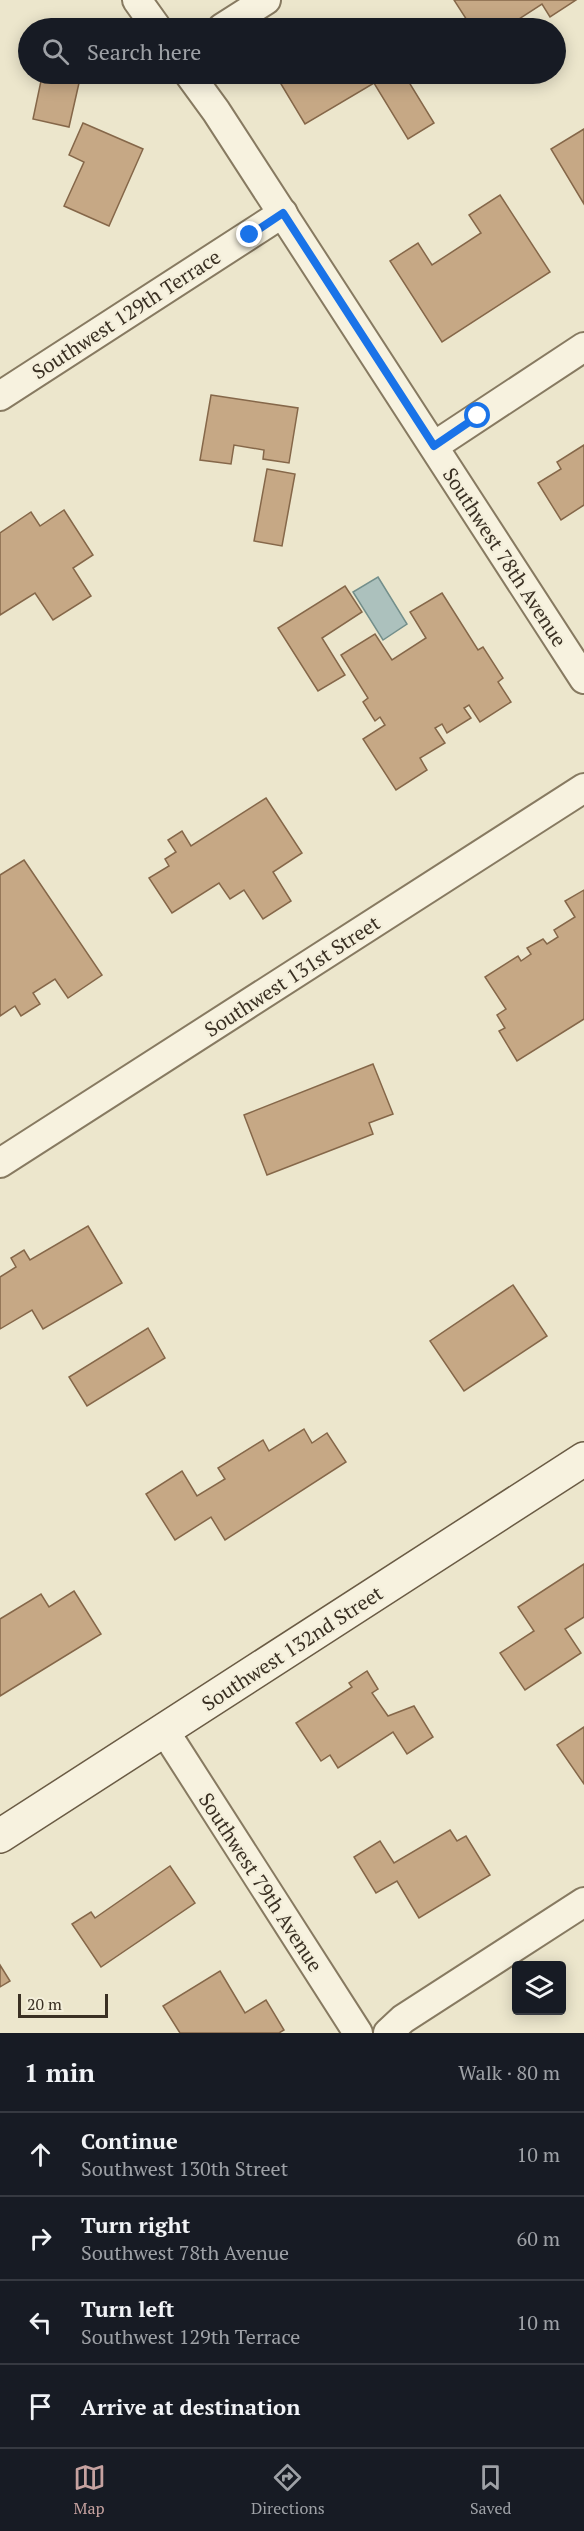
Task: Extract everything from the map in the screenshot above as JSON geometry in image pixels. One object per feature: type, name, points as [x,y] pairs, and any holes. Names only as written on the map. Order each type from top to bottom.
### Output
[{"type":"street","points":[[137,0],[150,18]]},
{"type":"street","points":[[238,18],[266,0]]},
{"type":"street","name":"Southwest 78th Avenue","points":[[196,84],[283,213],[584,679]]},
{"type":"street","name":"Southwest 129th Terrace","points":[[0,396],[283,213]]},
{"type":"street","points":[[434,446],[584,347]]},
{"type":"street","name":"Southwest 131st Street","points":[[0,1163],[584,788]]},
{"type":"street","name":"Southwest 132nd Street","points":[[0,1836],[584,1459]]},
{"type":"street","name":"Southwest 79th Avenue","points":[[165,1730],[358,2033]]},
{"type":"street","points":[[388,2033],[403,2019],[584,1902]]},
{"type":"shaded area","points":[[378,577],[407,624],[383,640],[353,592]]},
{"type":"building","points":[[454,0],[576,0],[550,17],[542,4],[520,18],[466,18]]},
{"type":"building","points":[[40,84],[79,84],[69,127],[33,119]]},
{"type":"building","points":[[281,84],[372,84],[305,124]]},
{"type":"building","points":[[375,84],[410,84],[434,123],[408,139]]},
{"type":"building","points":[[83,123],[143,149],[109,226],[64,206],[84,162],[69,155]]},
{"type":"building","points":[[584,129],[584,204],[551,149]]},
{"type":"building","points":[[500,195],[550,272],[442,342],[390,261],[418,243],[432,265],[481,233],[469,215]]},
{"type":"building","points":[[211,395],[298,408],[289,463],[263,459],[264,450],[234,445],[231,464],[200,460]]},
{"type":"building","points":[[584,445],[584,505],[561,520],[538,483],[561,469],[557,462]]},
{"type":"building","points":[[267,469],[295,474],[282,546],[254,541]]},
{"type":"building","points":[[64,510],[93,555],[73,568],[91,596],[53,620],[35,593],[0,615],[0,533],[31,512],[40,526]]},
{"type":"building","points":[[345,586],[362,612],[322,638],[345,675],[318,691],[278,628]]},
{"type":"building","points":[[442,593],[478,650],[483,647],[503,678],[498,682],[511,702],[480,722],[469,705],[464,708],[471,718],[447,733],[442,724],[435,728],[445,743],[420,758],[427,770],[396,790],[363,739],[385,725],[380,717],[375,721],[363,702],[368,698],[341,655],[375,634],[392,660],[426,638],[410,612]]},
{"type":"building","points":[[266,798],[302,853],[273,872],[291,901],[263,919],[244,890],[230,899],[219,883],[172,913],[149,878],[169,866],[165,859],[176,852],[168,840],[182,831],[191,846]]},
{"type":"building","points":[[24,860],[102,975],[68,998],[55,979],[33,993],[40,1004],[21,1016],[15,1006],[0,1016],[0,875]]},
{"type":"building","points":[[584,890],[584,1019],[517,1061],[499,1031],[505,1028],[497,1015],[506,1009],[485,977],[518,956],[521,961],[531,954],[527,948],[543,939],[547,944],[558,937],[554,930],[575,917],[565,901]]},
{"type":"building","points":[[373,1064],[393,1114],[369,1123],[373,1134],[267,1175],[244,1115]]},
{"type":"building","points":[[88,1226],[122,1283],[43,1329],[32,1310],[0,1329],[0,1277],[16,1267],[11,1258],[24,1250],[30,1260]]},
{"type":"building","points":[[513,1285],[547,1336],[464,1391],[430,1341]]},
{"type":"building","points":[[148,1328],[165,1358],[87,1406],[69,1377]]},
{"type":"building","points":[[304,1429],[312,1443],[327,1433],[346,1462],[225,1540],[211,1517],[175,1540],[146,1494],[182,1471],[197,1496],[225,1479],[218,1468],[263,1440],[269,1451]]},
{"type":"building","points":[[584,1564],[584,1617],[565,1629],[581,1653],[525,1690],[500,1653],[534,1631],[518,1607]]},
{"type":"building","points":[[74,1591],[101,1634],[0,1696],[0,1619],[41,1594],[49,1607]]},
{"type":"building","points":[[367,1671],[378,1689],[372,1693],[388,1716],[414,1706],[433,1737],[407,1754],[393,1732],[338,1768],[330,1755],[321,1761],[296,1723],[352,1687],[349,1683]]},
{"type":"building","points":[[584,1727],[584,1784],[557,1745]]},
{"type":"building","points":[[450,1830],[457,1841],[466,1836],[490,1875],[419,1918],[397,1881],[376,1893],[354,1857],[380,1841],[394,1863]]},
{"type":"building","points":[[170,1866],[195,1903],[101,1967],[72,1924],[91,1912],[95,1918]]},
{"type":"building","points":[[0,1965],[10,1981],[0,1987]]},
{"type":"building","points":[[220,1971],[245,2013],[266,2000],[284,2030],[279,2033],[180,2033],[163,2006]]},
{"type":"route","points":[[250,235],[283,213],[434,446],[478,416]]}]
